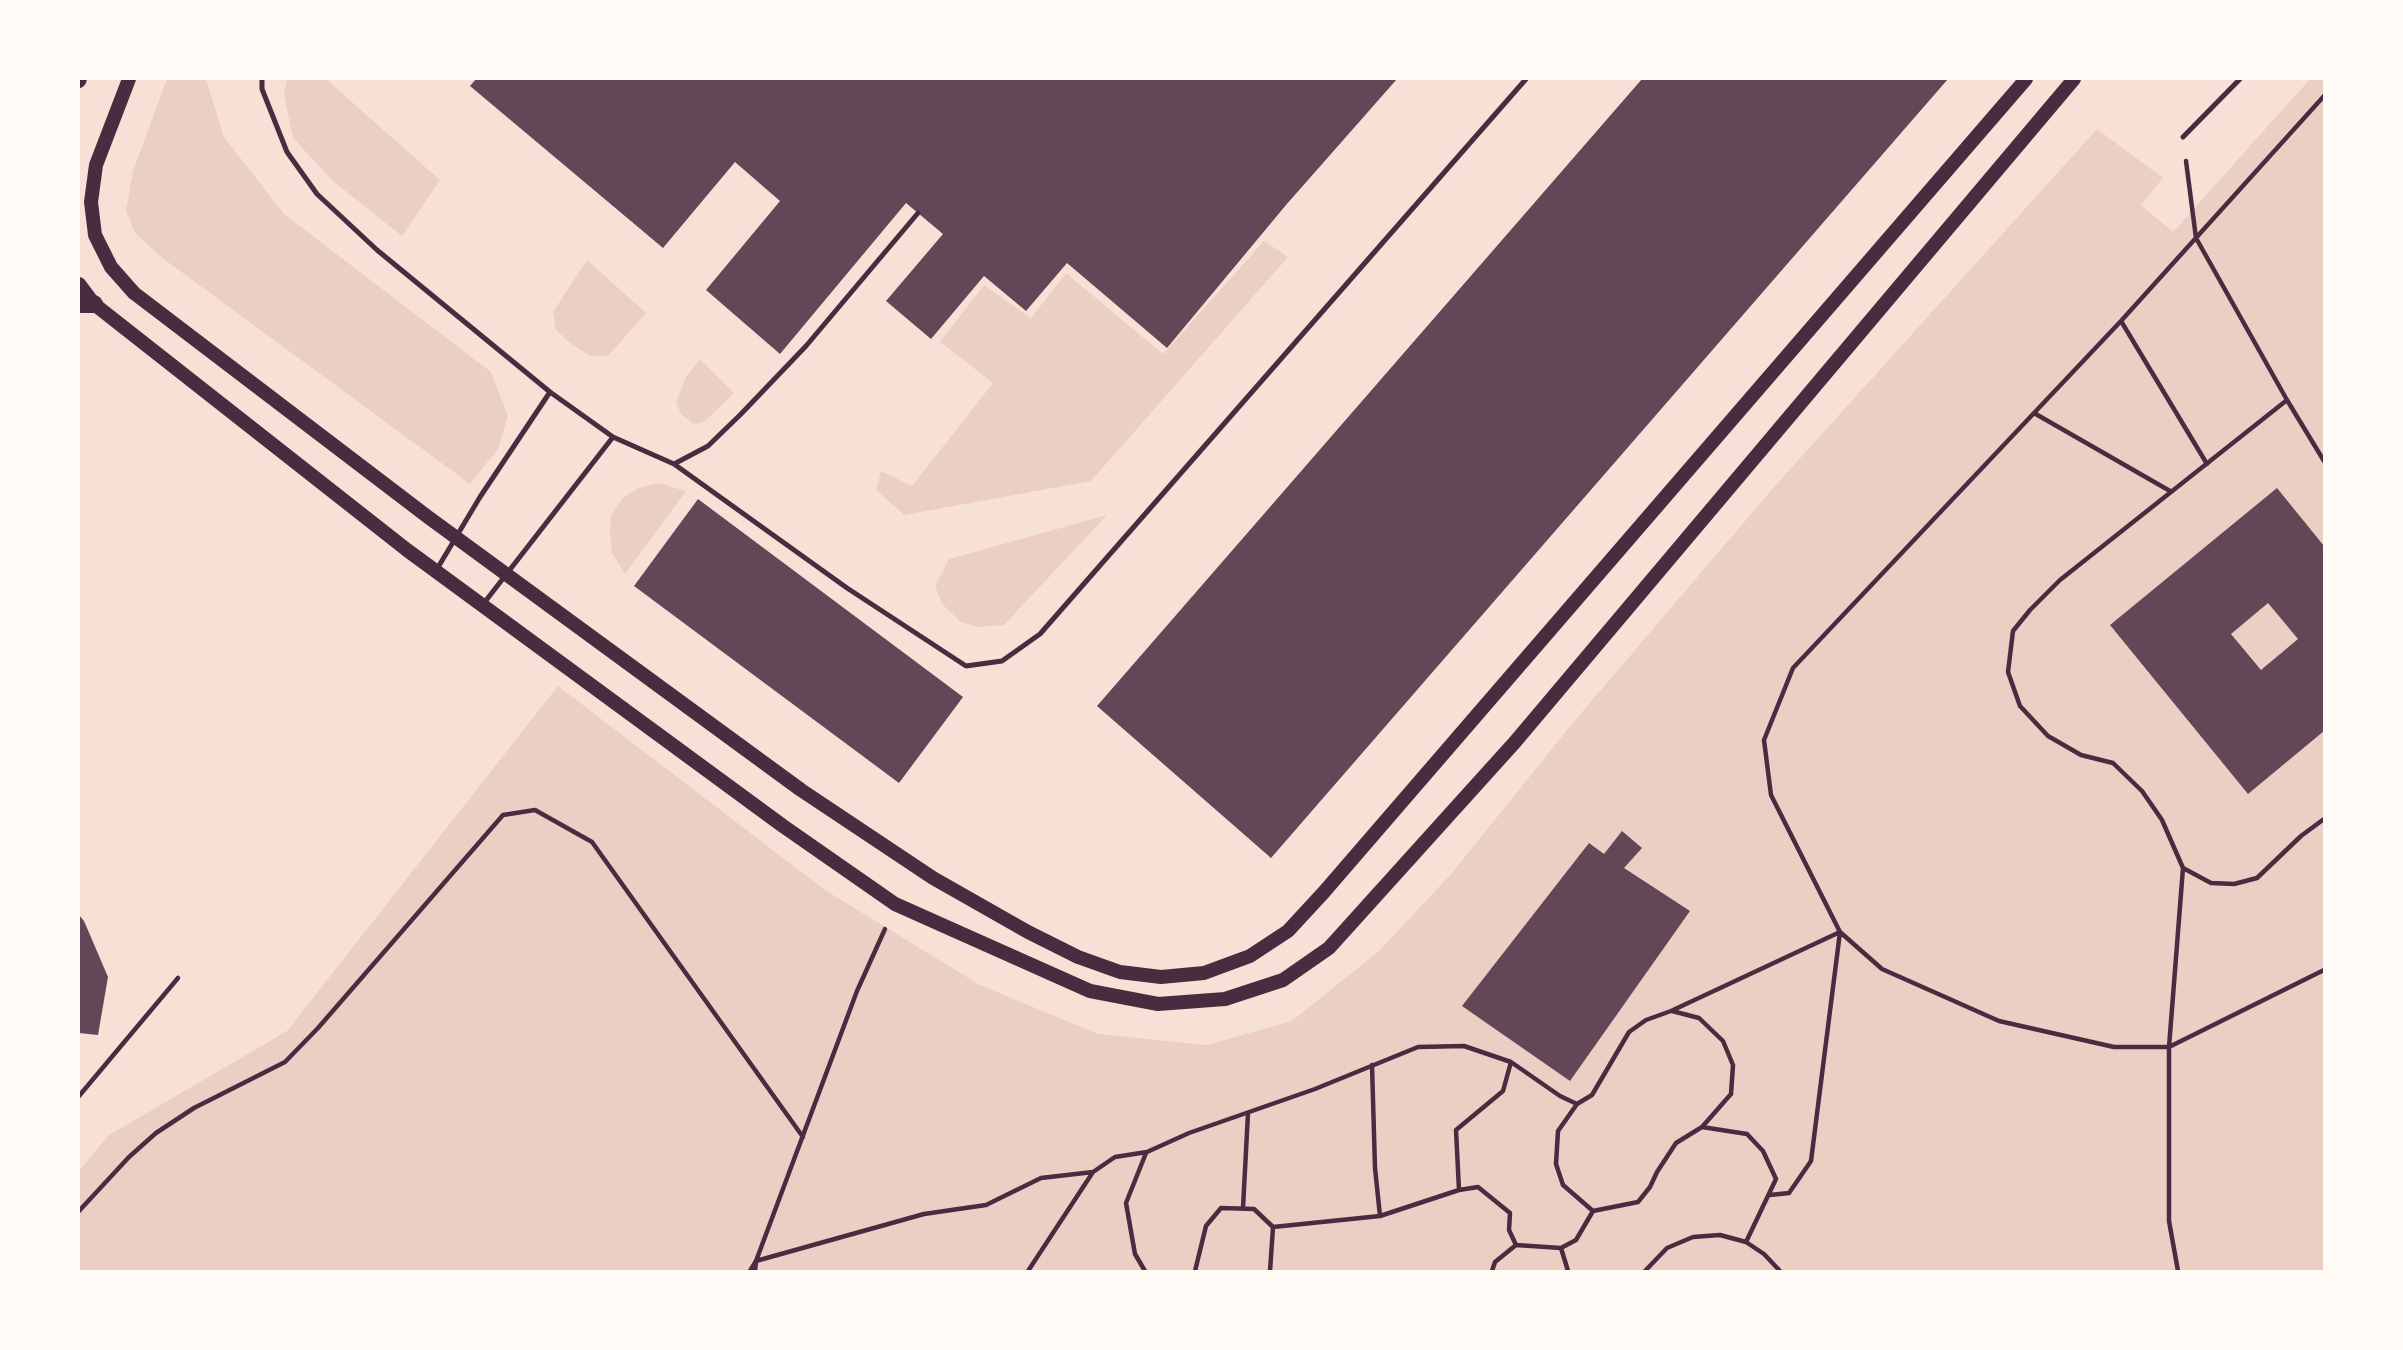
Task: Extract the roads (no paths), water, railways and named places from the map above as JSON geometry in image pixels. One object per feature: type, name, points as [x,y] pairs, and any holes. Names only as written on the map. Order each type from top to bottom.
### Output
[{"type":"main road","points":[[129,79],[96,165],[91,202],[95,235],[111,267],[134,293],[456,537],[801,790],[933,878],[1078,957],[1120,972],[1161,977],[1204,973],[1250,956],[1288,931],[2026,79]]},
{"type":"main road","points":[[79,284],[86,304],[436,571],[772,818],[895,904],[1090,991],[1158,1004],[1225,999],[1283,980],[1329,948],[1515,742],[2074,79]]},
{"type":"lane","points":[[262,79],[262,89],[287,152],[317,194],[377,250],[550,392],[613,437],[674,464],[847,588],[966,666],[1002,661],[1040,634],[1526,79]]},
{"type":"lane","points":[[2183,137],[2240,79]]},
{"type":"lane","points":[[674,464],[708,446],[741,414],[806,346],[918,214]]},
{"type":"lane","points":[[436,571],[480,497],[550,392]]},
{"type":"lane","points":[[483,606],[613,437]]}]
